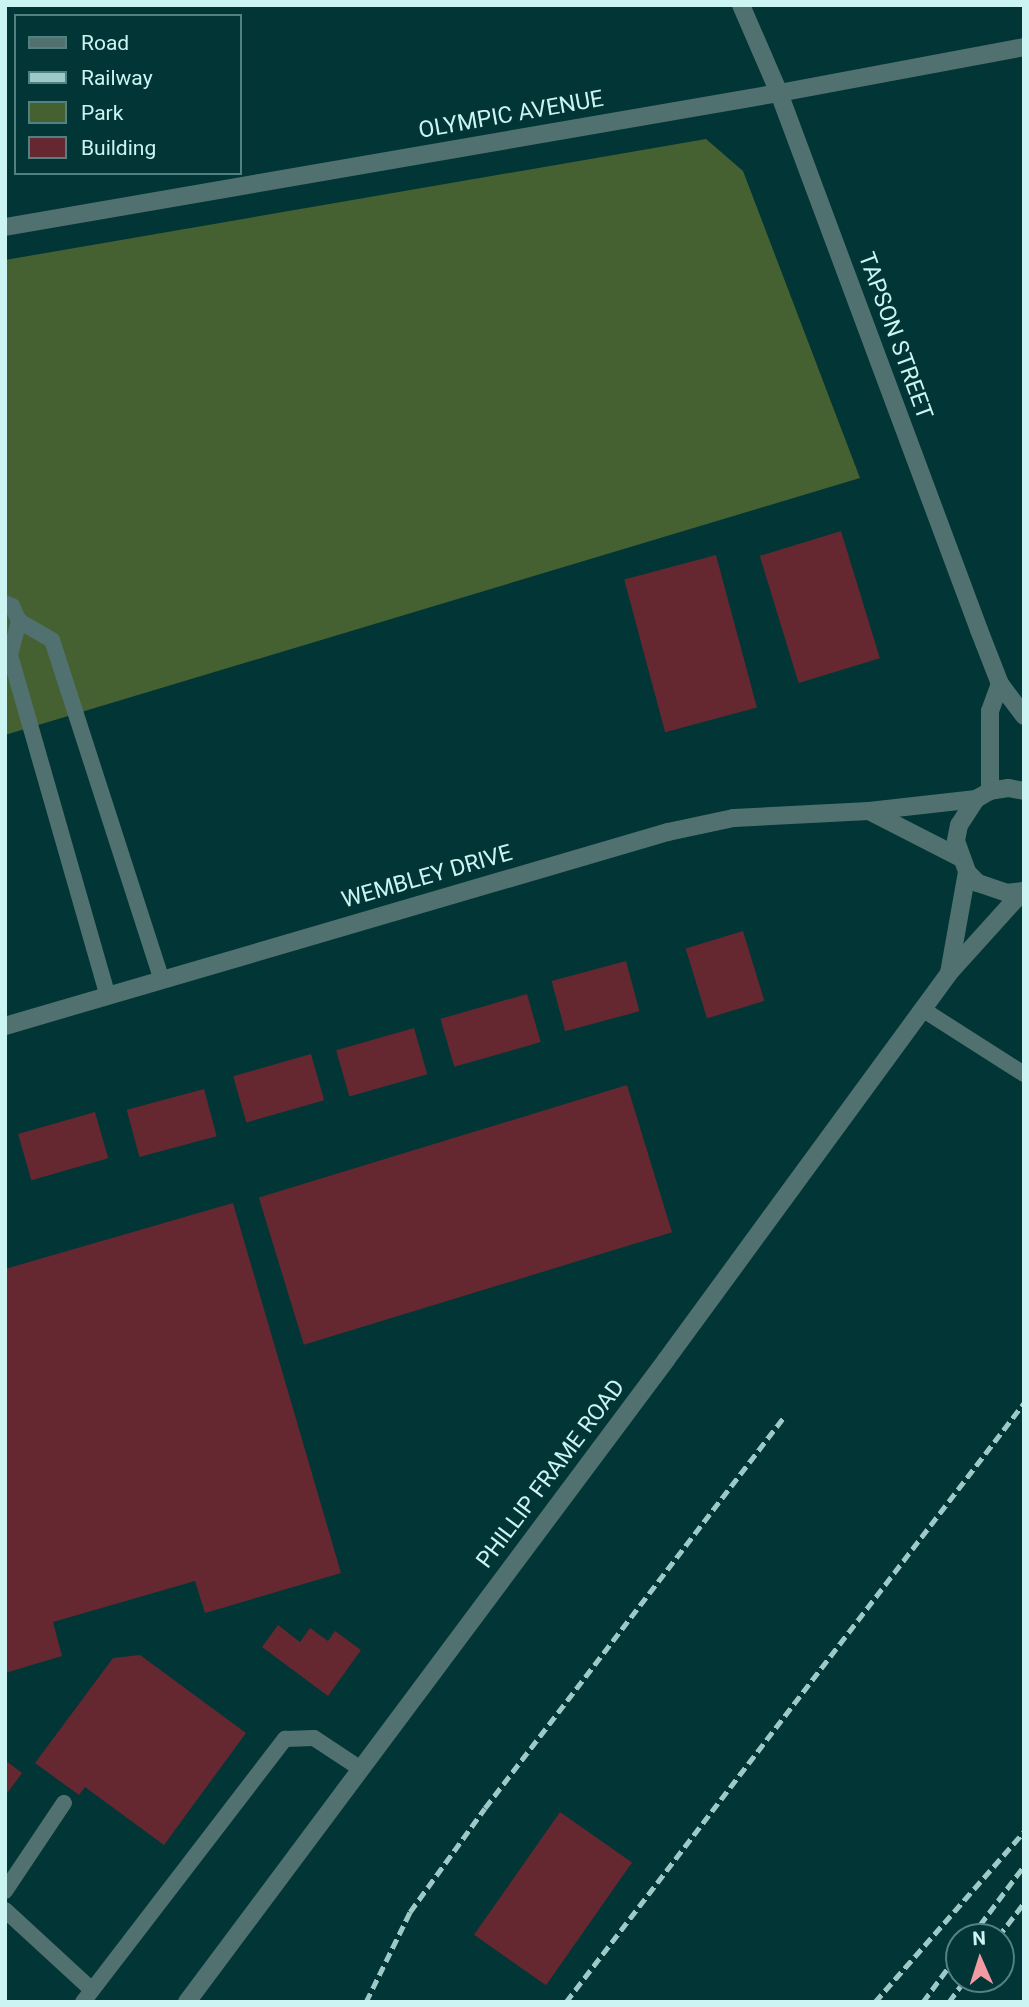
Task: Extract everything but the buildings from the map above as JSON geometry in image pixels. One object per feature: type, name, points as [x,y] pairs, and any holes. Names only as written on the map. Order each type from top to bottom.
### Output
[{"type":"street","name":"TAPSON STREET","points":[[741,5],[779,93],[1000,684],[1024,716]]},
{"type":"street","name":"OLYMPIC AVENUE","points":[[5,227],[779,93],[1024,47]]},
{"type":"street","points":[[983,795],[990,711],[1000,684]]},
{"type":"street","name":"WEMBLEY DRIVE","points":[[5,1026],[668,832],[734,818],[869,811],[983,795],[1008,788],[1024,790]]},
{"type":"street","name":"PHILLIP FRAME ROAD","points":[[950,973],[963,864],[959,825],[983,795]]},
{"type":"street","points":[[869,811],[963,864],[992,890],[1023,891]]},
{"type":"street","name":"PHILLIP FRAME ROAD","points":[[187,2002],[666,1360],[922,1009],[950,973],[1023,891]]},
{"type":"lane","points":[[5,603],[12,607],[19,621],[52,640],[162,980]]},
{"type":"lane","points":[[19,621],[10,655],[108,996]]},
{"type":"lane","points":[[922,1009],[1024,1074]]},
{"type":"lane","points":[[5,1910],[88,1996],[285,1739],[297,1736],[314,1738],[361,1769]]},
{"type":"lane","points":[[5,1891],[64,1803]]},
{"type":"green space","points":[[706,139],[743,171],[860,478],[5,735],[5,260]]},
{"type":"railway","points":[[566,2002],[1024,1403]]},
{"type":"railway","points":[[366,2002],[410,1912],[485,1808],[784,1417]]},
{"type":"railway","points":[[875,2002],[1024,1832]]},
{"type":"railway","points":[[981,1923],[1024,1866]]},
{"type":"railway","points":[[1009,1923],[1024,1903]]},
{"type":"railway","points":[[923,2002],[945,1972]]},
{"type":"railway","points":[[949,2002],[956,1993]]}]
